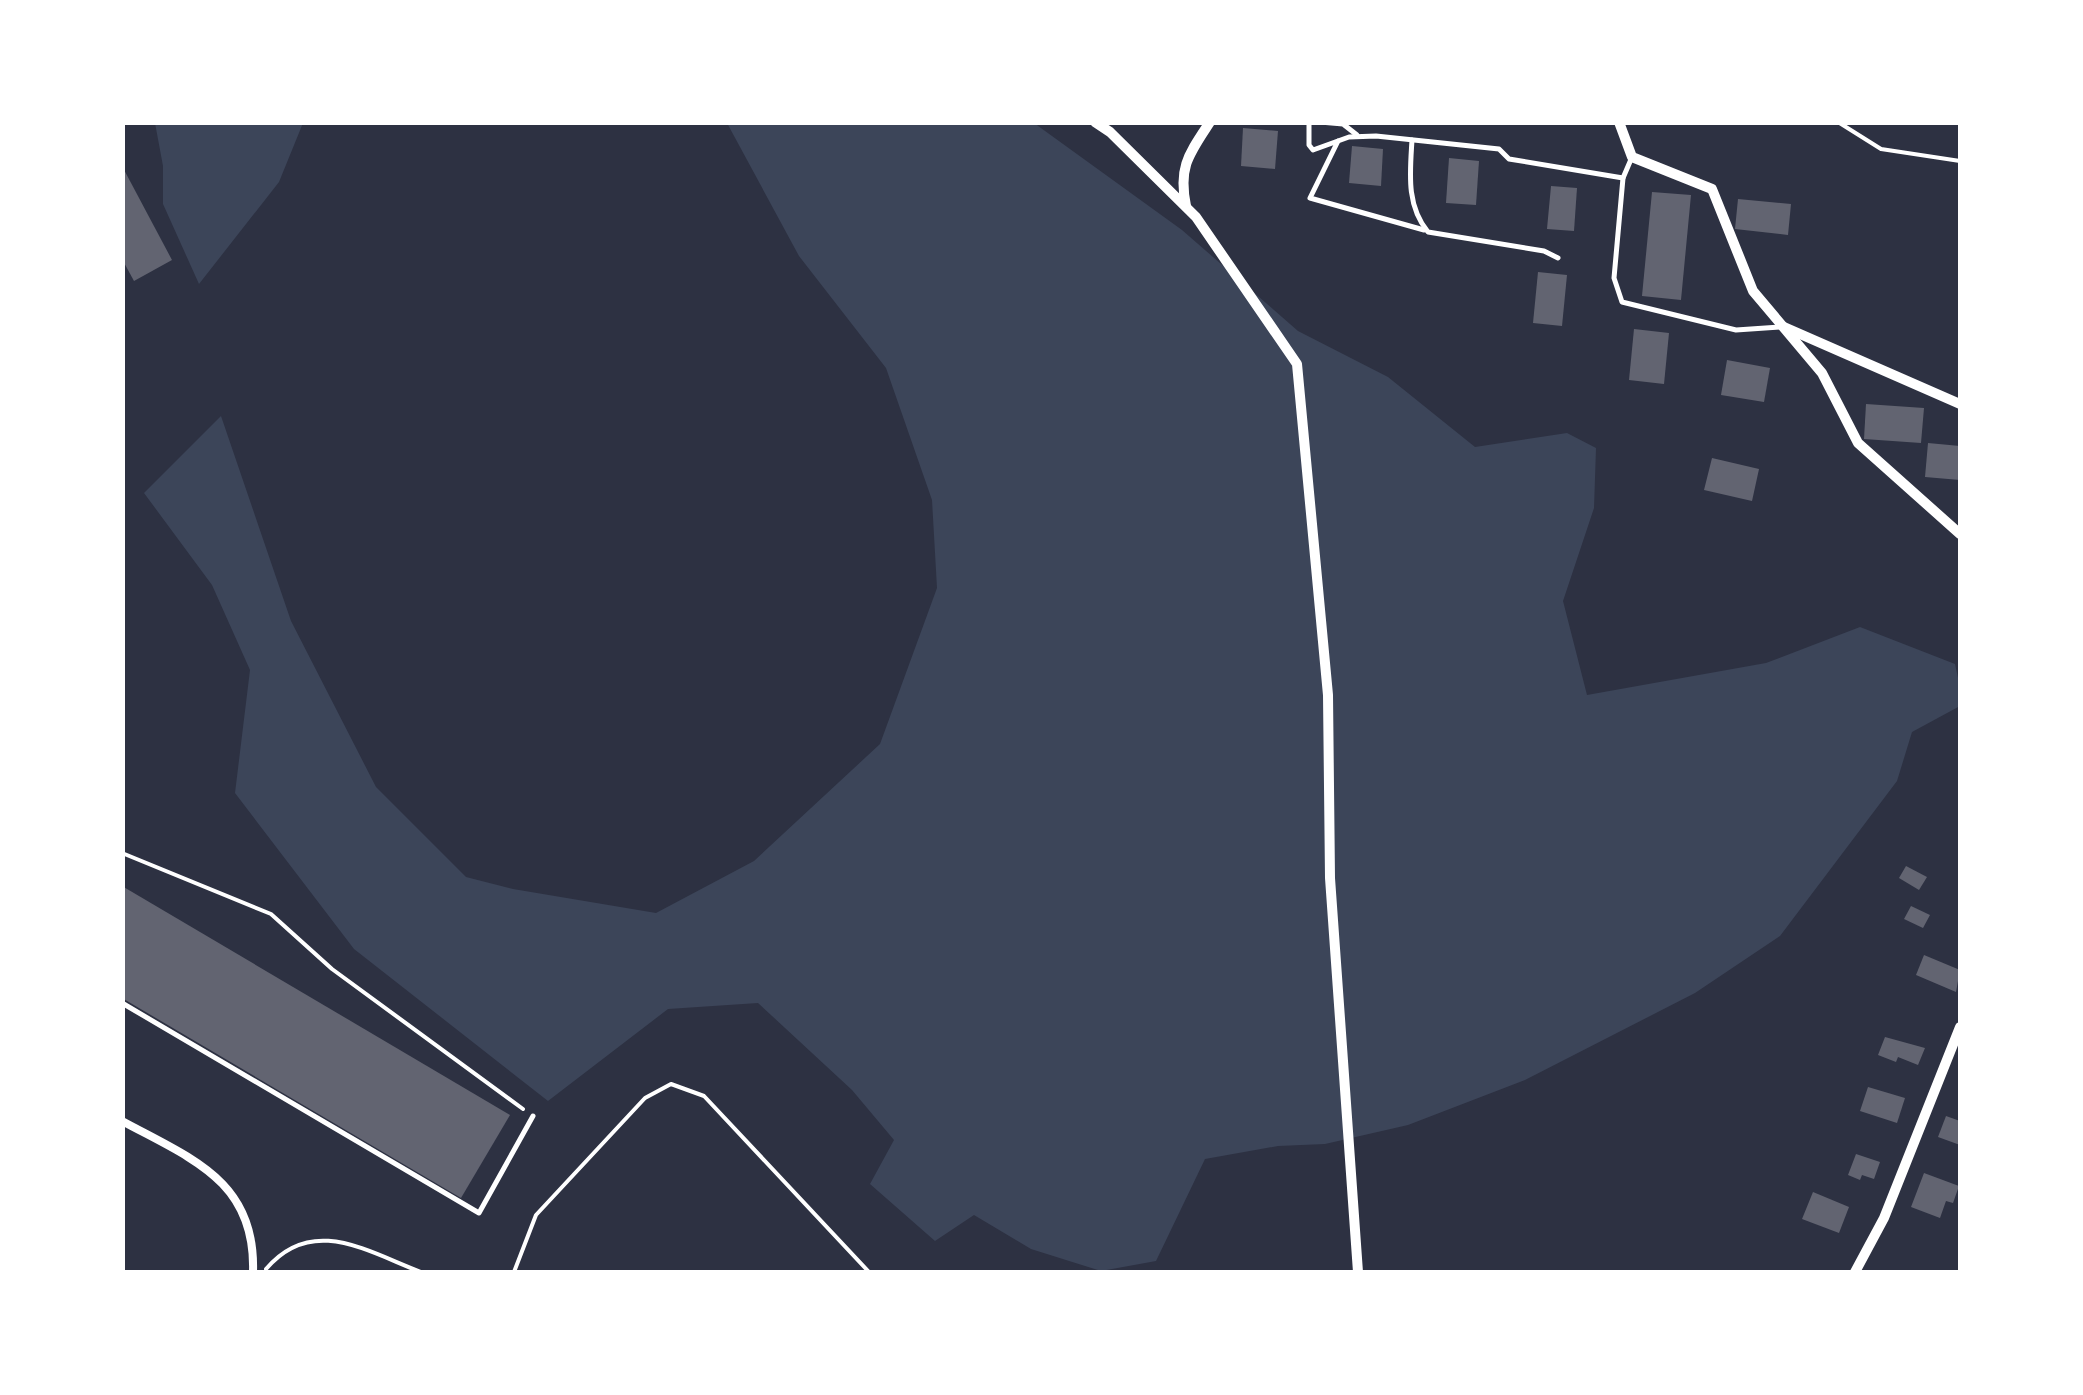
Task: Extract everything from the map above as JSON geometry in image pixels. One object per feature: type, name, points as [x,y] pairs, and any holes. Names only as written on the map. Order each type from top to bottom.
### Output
[{"type":"street","points":[[1096,122],[1186,207],[1297,364],[1328,695],[1330,878],[1358,1272]]},
{"type":"street","points":[[1186,207],[1181,181],[1191,151],[1210,122]]},
{"type":"street","points":[[1619,122],[1632,158],[1712,189],[1753,291],[1822,373],[1858,443],[1960,534]]},
{"type":"street","points":[[1783,327],[1960,404]]},
{"type":"street","points":[[1855,1272],[1884,1218],[1960,1027]]},
{"type":"street","points":[[122,1121],[223,1180],[244,1214],[254,1256],[253,1272]]},
{"type":"lane","points":[[1309,122],[1309,144],[1313,150],[1359,136],[1412,140],[1499,149],[1509,159],[1623,178]]},
{"type":"lane","points":[[1320,122],[1343,124],[1359,136]]},
{"type":"lane","points":[[1412,140],[1410,184],[1416,218],[1428,232]]},
{"type":"lane","points":[[1338,141],[1310,198],[1412,224],[1428,232],[1544,251],[1558,258]]},
{"type":"lane","points":[[1632,158],[1623,178],[1614,278],[1622,302],[1736,330],[1783,327]]},
{"type":"lane","points":[[122,1003],[478,1213],[533,1116]]},
{"type":"path","points":[[1838,122],[1880,149],[1960,161]]},
{"type":"path","points":[[122,853],[272,914],[332,969],[533,1116]]},
{"type":"path","points":[[514,1272],[536,1215],[645,1098],[671,1084],[704,1096],[868,1272]]},
{"type":"path","points":[[263,1272],[301,1240],[337,1240],[421,1272]]},
{"type":"shaded area","points":[[155,123],[303,123],[279,182],[199,284],[163,204],[163,166]]},
{"type":"shaded area","points":[[727,123],[1034,123],[1182,230],[1298,331],[1388,377],[1475,447],[1567,433],[1596,448],[1594,508],[1563,601],[1587,695],[1766,663],[1860,627],[1955,664],[1960,706],[1912,732],[1897,781],[1780,936],[1695,993],[1525,1080],[1408,1125],[1325,1144],[1278,1146],[1205,1159],[1156,1261],[1101,1271],[1031,1249],[974,1215],[935,1241],[870,1184],[894,1140],[852,1090],[758,1003],[668,1009],[548,1101],[354,949],[235,793],[250,670],[212,585],[144,493],[221,416],[291,621],[376,787],[466,877],[513,889],[656,913],[754,861],[880,744],[937,588],[932,500],[886,368],[799,256]]},
{"type":"building","points":[[1243,128],[1278,131],[1275,169],[1241,166]]},
{"type":"building","points":[[1352,146],[1383,149],[1381,186],[1349,183]]},
{"type":"building","points":[[1449,158],[1479,161],[1476,205],[1446,203]]},
{"type":"building","points":[[122,166],[172,260],[134,281],[122,259]]},
{"type":"building","points":[[1551,186],[1577,188],[1574,231],[1547,229]]},
{"type":"building","points":[[1652,192],[1691,195],[1681,300],[1642,296]]},
{"type":"building","points":[[1738,199],[1791,204],[1788,235],[1735,229]]},
{"type":"building","points":[[1538,272],[1567,275],[1562,326],[1533,323]]},
{"type":"building","points":[[1634,329],[1669,333],[1664,384],[1629,380]]},
{"type":"building","points":[[1727,360],[1770,368],[1764,402],[1721,395]]},
{"type":"building","points":[[1866,404],[1924,408],[1921,443],[1864,439]]},
{"type":"building","points":[[1928,443],[1960,446],[1960,480],[1925,477]]},
{"type":"building","points":[[1712,458],[1759,469],[1752,501],[1704,490]]},
{"type":"building","points":[[1906,866],[1927,877],[1919,890],[1899,878]]},
{"type":"building","points":[[122,886],[510,1115],[461,1198],[122,998]]},
{"type":"building","points":[[1911,906],[1930,915],[1923,928],[1904,919]]},
{"type":"building","points":[[1924,955],[1960,970],[1956,992],[1916,975]]},
{"type":"building","points":[[1885,1037],[1925,1048],[1918,1065],[1878,1055]]},
{"type":"building","points":[[1868,1087],[1905,1098],[1897,1123],[1860,1111]]},
{"type":"building","points":[[1946,1116],[1960,1121],[1960,1145],[1938,1137]]},
{"type":"building","points":[[1856,1154],[1880,1162],[1874,1179],[1862,1175],[1860,1180],[1848,1175]]},
{"type":"building","points":[[1924,1173],[1959,1186],[1953,1203],[1946,1201],[1940,1218],[1911,1207]]},
{"type":"building","points":[[1813,1192],[1849,1207],[1839,1233],[1802,1219]]}]
